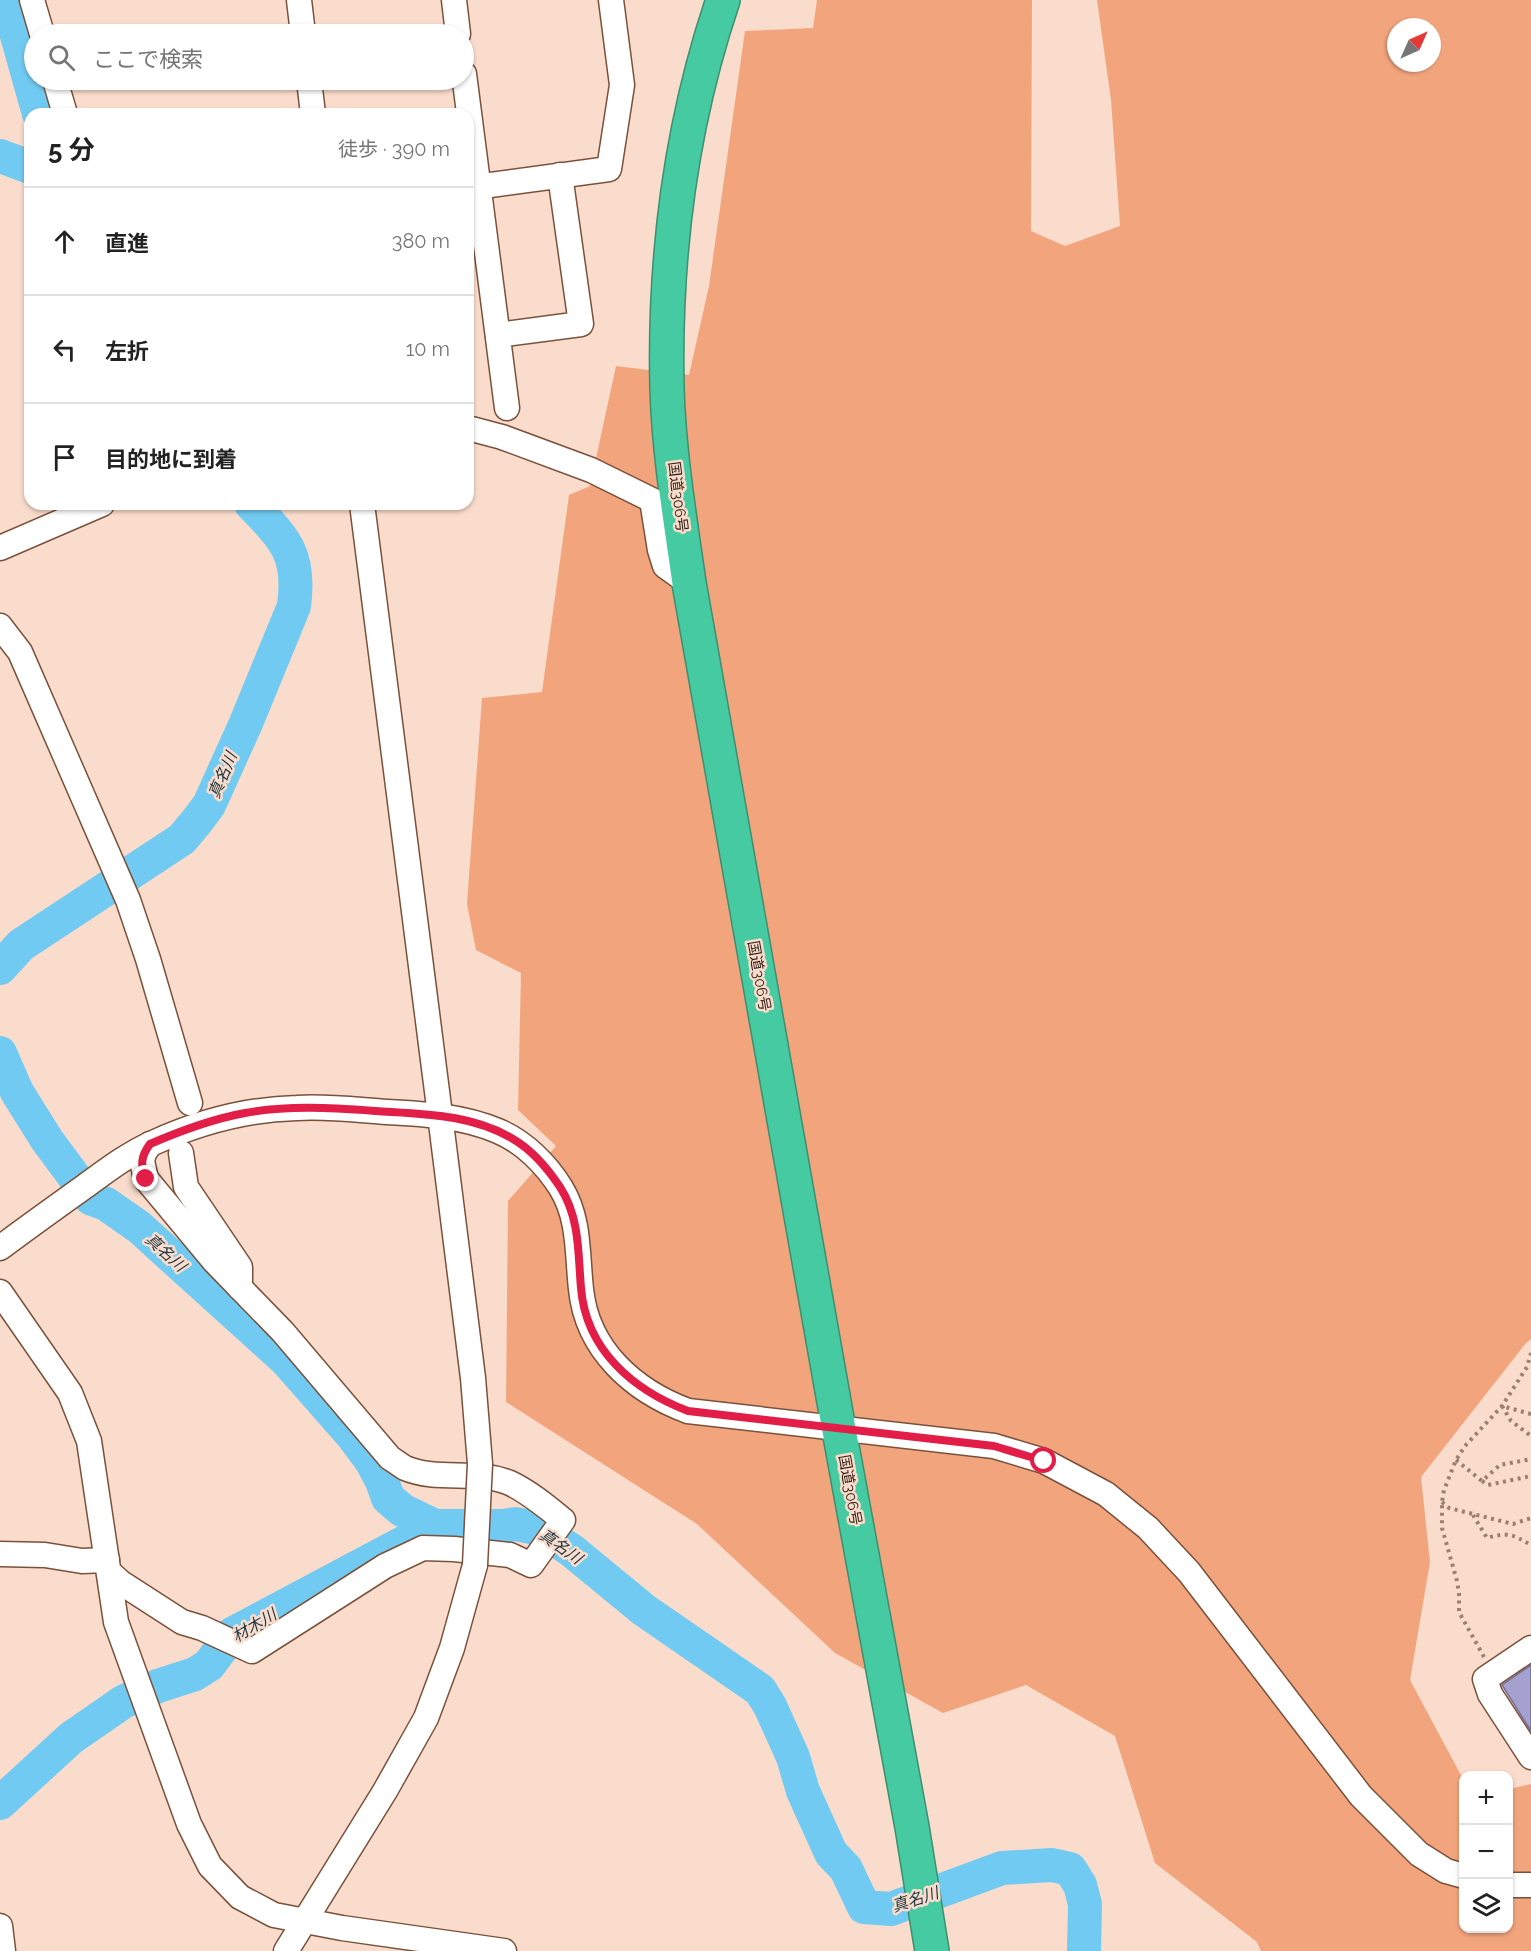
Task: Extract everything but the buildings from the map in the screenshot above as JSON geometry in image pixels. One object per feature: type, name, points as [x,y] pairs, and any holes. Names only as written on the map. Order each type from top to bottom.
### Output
[{"type":"highway","name":"国道306号","points":[[723,0],[712,30],[686,142],[677,201],[667,338],[669,421],[674,478],[689,583],[839,1430],[912,1827],[932,1951]]},
{"type":"street","points":[[32,0],[39,24]]},
{"type":"street","points":[[299,0],[302,24]]},
{"type":"street","points":[[454,0],[457,24]]},
{"type":"street","points":[[474,187],[609,169],[622,85],[611,0]]},
{"type":"street","points":[[58,90],[63,108]]},
{"type":"street","points":[[310,90],[312,108]]},
{"type":"street","points":[[465,90],[467,108]]},
{"type":"street","points":[[498,335],[581,324],[561,176]]},
{"type":"street","points":[[474,193],[498,335],[507,408]]},
{"type":"street","points":[[474,430],[501,437],[591,470],[652,500],[660,550],[665,566],[689,583]]},
{"type":"street","points":[[0,548],[88,510]]},
{"type":"street","points":[[286,1951],[385,1791],[426,1718],[452,1648],[475,1565],[480,1464],[473,1378],[363,510]]},
{"type":"street","points":[[0,626],[20,652],[128,900],[148,959],[190,1102]]},
{"type":"street","points":[[0,1248],[124,1158],[150,1144],[210,1121],[272,1109],[328,1108],[440,1115],[480,1124],[514,1139],[539,1160],[561,1188],[574,1220],[584,1308],[590,1327],[609,1359],[636,1385],[688,1411],[994,1446],[1044,1461],[1106,1494],[1148,1528],[1189,1572],[1361,1796],[1419,1854],[1446,1871],[1459,1875]]},
{"type":"street","points":[[0,1554],[45,1555],[108,1566],[120,1582],[182,1622],[252,1651],[385,1566],[423,1548],[510,1555],[531,1565],[563,1520],[510,1483],[491,1478],[423,1473],[404,1467],[390,1458],[283,1332],[215,1262],[146,1179],[142,1161],[150,1144]]},
{"type":"street","points":[[181,1153],[186,1187],[240,1267],[240,1288]]},
{"type":"street","points":[[0,1292],[70,1393],[89,1441],[116,1622],[189,1824],[210,1866],[240,1897],[274,1915],[342,1928],[504,1951]]},
{"type":"street","points":[[1531,1648],[1485,1679],[1490,1694],[1531,1757]]},
{"type":"street","points":[[1513,1885],[1531,1885]]},
{"type":"street","points":[[0,1926],[3,1951]]},
{"type":"path","points":[[1493,1674],[1459,1612],[1457,1581],[1442,1528],[1442,1502],[1444,1490],[1456,1460],[1465,1446],[1502,1406],[1527,1367],[1531,1353]]},
{"type":"path","points":[[1502,1406],[1531,1414]]},
{"type":"path","points":[[1502,1406],[1511,1421],[1531,1436]]},
{"type":"path","points":[[1482,1481],[1500,1465],[1531,1459]]},
{"type":"path","points":[[1456,1460],[1488,1485],[1531,1476]]},
{"type":"path","points":[[1442,1502],[1449,1508],[1513,1524],[1531,1518]]},
{"type":"path","points":[[1473,1514],[1487,1539],[1511,1533],[1531,1545]]},
{"type":"shaded area","points":[[817,0],[1032,0],[1031,231],[1065,246],[1120,226],[1111,100],[1097,0],[1531,0],[1531,1339],[1421,1477],[1430,1562],[1410,1680],[1459,1772],[1459,1933],[1513,1933],[1513,1788],[1531,1784],[1531,1951],[1261,1951],[1257,1942],[1155,1863],[1115,1736],[1026,1685],[943,1713],[835,1653],[697,1524],[506,1402],[508,1201],[556,1146],[518,1110],[521,973],[476,950],[467,904],[482,698],[542,692],[569,495],[590,486],[616,366],[689,375],[709,286],[745,31],[813,28]]},
{"type":"waterway","name":"真名川","points":[[7,0],[24,61]]},
{"type":"waterway","name":"真名川","points":[[32,90],[37,108]]},
{"type":"waterway","points":[[0,156],[24,165]]},
{"type":"waterway","name":"真名川","points":[[0,968],[21,945],[182,839],[209,805],[246,723],[294,606],[295,573],[288,549],[273,527],[257,510]]},
{"type":"waterway","name":"真名川","points":[[0,1053],[17,1092],[47,1140],[90,1198],[106,1204],[139,1227],[287,1361],[352,1435],[372,1462],[388,1498],[402,1510],[435,1526],[516,1524],[539,1529],[571,1550],[644,1610],[760,1690],[770,1706],[793,1757],[803,1791],[831,1853],[846,1869],[864,1907],[891,1909],[1002,1868],[1052,1865],[1070,1869],[1080,1885],[1085,1904],[1084,1951]]},
{"type":"waterway","name":"材木川","points":[[0,1803],[71,1738],[123,1702],[158,1686],[195,1674],[209,1665],[232,1634],[435,1526]]},
{"type":"route","points":[[146,1179],[142,1161],[150,1144],[210,1121],[243,1113],[300,1107],[328,1108],[440,1115],[480,1124],[499,1131],[527,1149],[539,1160],[561,1188],[574,1220],[581,1290],[590,1327],[609,1359],[636,1385],[650,1394],[688,1411],[994,1446],[1044,1461]]}]
